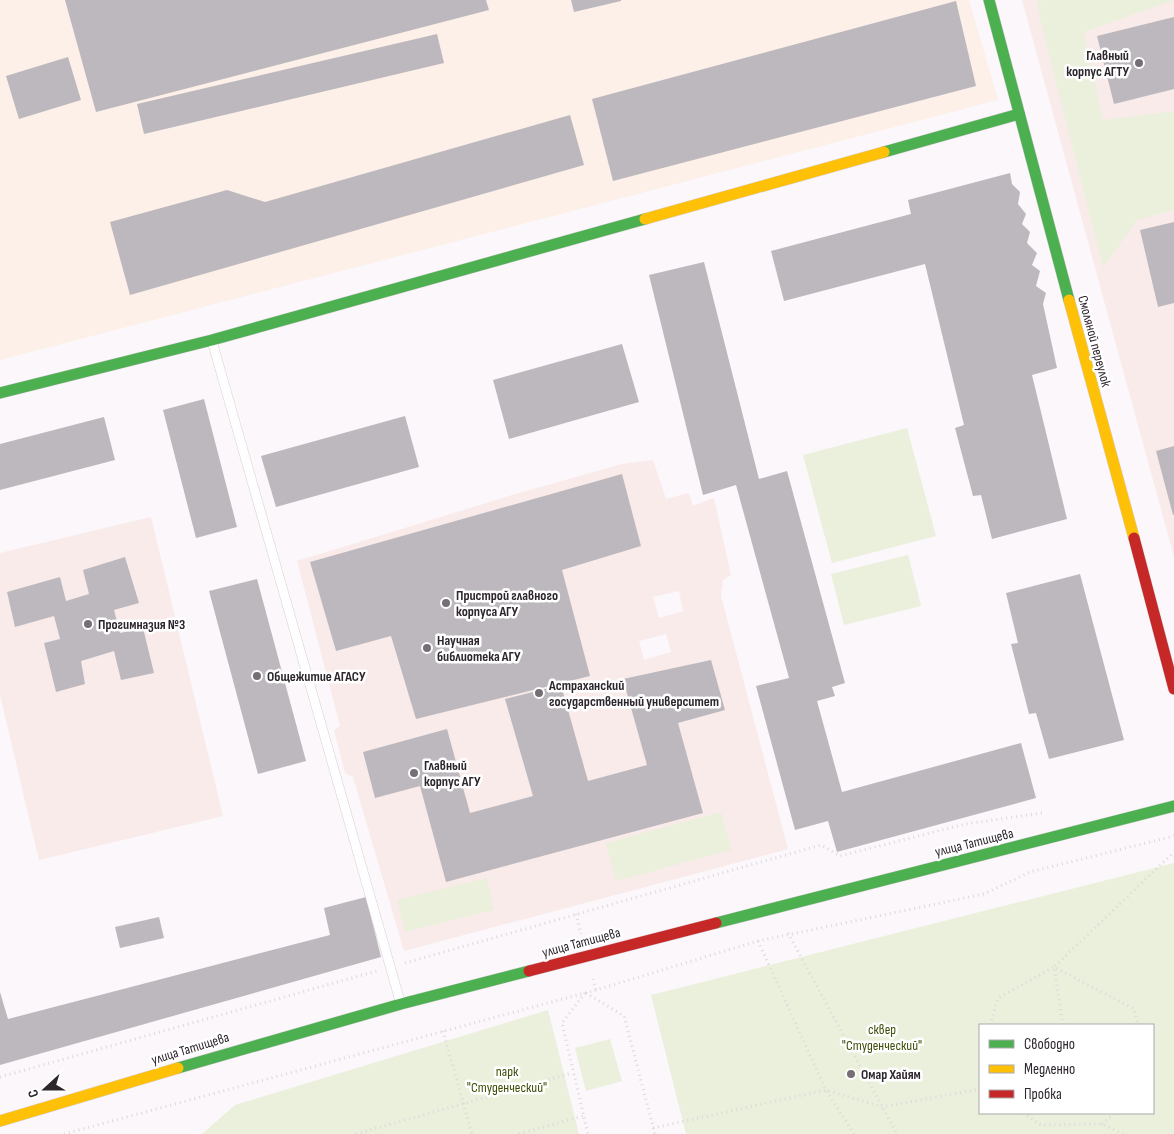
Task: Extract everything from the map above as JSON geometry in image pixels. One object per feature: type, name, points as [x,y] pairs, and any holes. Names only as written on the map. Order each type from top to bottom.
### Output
[{"type":"street","name":"Смоляной переулок","points":[[989,0],[1018,114],[1174,689]]},
{"type":"street","points":[[0,393],[212,340],[1018,114]]},
{"type":"street","name":"улица Татищева","points":[[0,1121],[247,1047],[401,1004],[1174,806]]},
{"type":"lane","points":[[212,340],[401,1004]]},
{"type":"path","points":[[0,1078],[797,850],[821,845],[840,856],[965,824],[1049,812]]},
{"type":"path","points":[[64,1134],[585,993],[758,940],[984,894],[1030,872],[1174,836]]},
{"type":"path","points":[[990,1024],[998,998],[1054,967],[1174,852]]},
{"type":"path","points":[[788,933],[897,1134]]},
{"type":"path","points":[[758,940],[826,1090],[854,1134]]},
{"type":"path","points":[[1054,967],[1063,1024]]},
{"type":"path","points":[[1054,967],[1134,1009],[1138,1024]]},
{"type":"path","points":[[585,993],[562,1023],[572,1073],[588,1134]]},
{"type":"path","points":[[585,993],[624,1016],[655,1134]]},
{"type":"path","points":[[443,1031],[472,1134]]},
{"type":"path","points":[[356,1134],[572,1073]]},
{"type":"path","points":[[653,1128],[826,1090],[882,1107],[979,1089]]},
{"type":"path","points":[[1024,1114],[1041,1125],[1102,1124],[1123,1134]]},
{"type":"path","points":[[1102,1124],[1114,1114]]},
{"type":"path","points":[[519,1134],[583,1116]]},
{"type":"path","points":[[380,1127],[382,1134]]},
{"type":"shaded area","points":[[0,0],[969,0],[998,100],[0,360]]},
{"type":"shaded area","points":[[1022,0],[1174,0],[1174,557]]},
{"type":"shaded area","name":"Астраханский государственный университет","points":[[653,460],[666,499],[689,493],[693,506],[714,498],[731,575],[723,580],[721,596],[788,849],[404,951],[353,777],[345,773],[334,730],[340,726],[297,561],[519,493],[622,464]],"holes":[[[679,591],[683,611],[659,618],[653,597]],[[666,634],[671,652],[644,660],[639,641]]]},
{"type":"shaded area","name":"Прогимназия №3","points":[[151,517],[223,816],[39,860],[0,695],[0,553]]},
{"type":"green space","points":[[1045,0],[1174,0],[1084,32],[1103,120],[1174,111],[1174,210],[1137,220],[1103,268],[1036,2]]},
{"type":"green space","points":[[907,428],[936,536],[832,563],[803,455]]},
{"type":"green space","points":[[908,555],[921,606],[844,625],[831,574]]},
{"type":"green space","points":[[721,812],[731,850],[616,881],[606,843]]},
{"type":"green space","name":"сквер \"Студенческий\"","points":[[1174,863],[1174,1134],[686,1134],[651,995]]},
{"type":"green space","points":[[487,878],[494,910],[405,932],[397,900]]},
{"type":"green space","name":"парк \"Студенческий\"","points":[[548,1010],[579,1134],[202,1134],[235,1105]]},
{"type":"green space","points":[[610,1039],[622,1081],[586,1091],[575,1048]]},
{"type":"building","points":[[65,0],[486,0],[489,10],[96,112]]},
{"type":"building","points":[[571,0],[621,0],[621,1],[574,12]]},
{"type":"building","points":[[956,1],[976,86],[613,181],[592,99]]},
{"type":"building","name":"Главный корпус АГТУ","points":[[1174,17],[1174,89],[1114,104],[1097,36]]},
{"type":"building","points":[[437,34],[444,63],[144,134],[137,104]]},
{"type":"building","points":[[68,57],[81,100],[19,119],[6,76]]},
{"type":"building","points":[[570,115],[584,165],[130,295],[110,222],[227,190],[265,202]]},
{"type":"building","points":[[1010,173],[1012,184],[1020,192],[1018,204],[1026,214],[1022,224],[1030,232],[1027,243],[1037,253],[1032,265],[1040,271],[1036,286],[1046,293],[1043,304],[1057,368],[1032,375],[1067,519],[992,539],[981,495],[973,496],[955,428],[964,425],[925,264],[784,301],[771,251],[911,214],[908,200]]},
{"type":"building","points":[[1174,222],[1174,303],[1158,307],[1140,230]]},
{"type":"building","points":[[704,262],[759,479],[787,471],[845,683],[832,687],[835,696],[817,701],[842,792],[1021,743],[1036,798],[837,852],[828,821],[795,830],[756,686],[789,678],[736,485],[703,495],[649,275]]},
{"type":"building","points":[[622,344],[639,402],[509,439],[493,380]]},
{"type":"building","points":[[204,399],[237,527],[196,538],[163,410]]},
{"type":"building","points":[[405,416],[419,467],[276,507],[261,456]]},
{"type":"building","points":[[104,417],[115,460],[0,490],[0,444]]},
{"type":"building","points":[[1174,446],[1174,515],[1173,515],[1156,451]]},
{"type":"building","name":"Пристрой главного корпуса АГУ","points":[[622,474],[641,546],[562,570],[590,676],[416,719],[391,636],[336,651],[310,562]]},
{"type":"building","points":[[125,557],[139,603],[114,610],[120,633],[143,628],[154,673],[121,680],[114,651],[81,661],[85,684],[56,692],[44,643],[60,639],[54,616],[15,627],[7,592],[60,577],[66,601],[89,594],[83,570]]},
{"type":"building","points":[[1080,574],[1124,740],[1049,759],[1036,713],[1029,714],[1011,644],[1018,643],[1006,593]]},
{"type":"building","name":"Общежитие АГАСУ","points":[[257,579],[306,761],[258,774],[209,591]]},
{"type":"building","name":"Главный корпус АГУ","points":[[711,660],[725,710],[678,723],[703,813],[446,882],[420,786],[375,798],[363,752],[447,729],[470,813],[533,796],[505,699],[561,685],[588,781],[647,765],[623,679]]},
{"type":"building","points":[[366,897],[381,957],[0,1065],[0,992],[8,1019],[330,935],[324,908]]},
{"type":"building","points":[[159,917],[164,938],[120,948],[115,927]]},
{"type":"traffic: fast","points":[[989,0],[1069,300]]},
{"type":"traffic: fast","points":[[884,152],[1019,114]]},
{"type":"traffic: fast","points":[[0,393],[212,340],[645,219]]},
{"type":"traffic: fast","points":[[716,923],[1174,806]]},
{"type":"traffic: fast","points":[[178,1068],[401,1004],[529,971]]},
{"type":"traffic: slow","points":[[645,219],[884,152]]},
{"type":"traffic: slow","points":[[1069,300],[1134,538]]},
{"type":"traffic: slow","points":[[0,1121],[178,1068]]},
{"type":"traffic: jam","points":[[1134,538],[1174,689]]},
{"type":"traffic: jam","points":[[529,971],[716,923]]},
{"type":"place","name":"Главный корпус АГТУ","points":[[1139,63]]},
{"type":"place","name":"Пристрой главного корпуса АГУ","points":[[446,603]]},
{"type":"place","name":"Прогимназия №3","points":[[88,624]]},
{"type":"place","name":"Научная библиотека АГУ","points":[[427,648]]},
{"type":"place","name":"Общежитие АГАСУ","points":[[257,676]]},
{"type":"place","name":"Астраханский государственный университет","points":[[539,693]]},
{"type":"place","name":"Главный корпус АГУ","points":[[414,773]]},
{"type":"place","name":"Омар Хайям","points":[[851,1074]]}]
